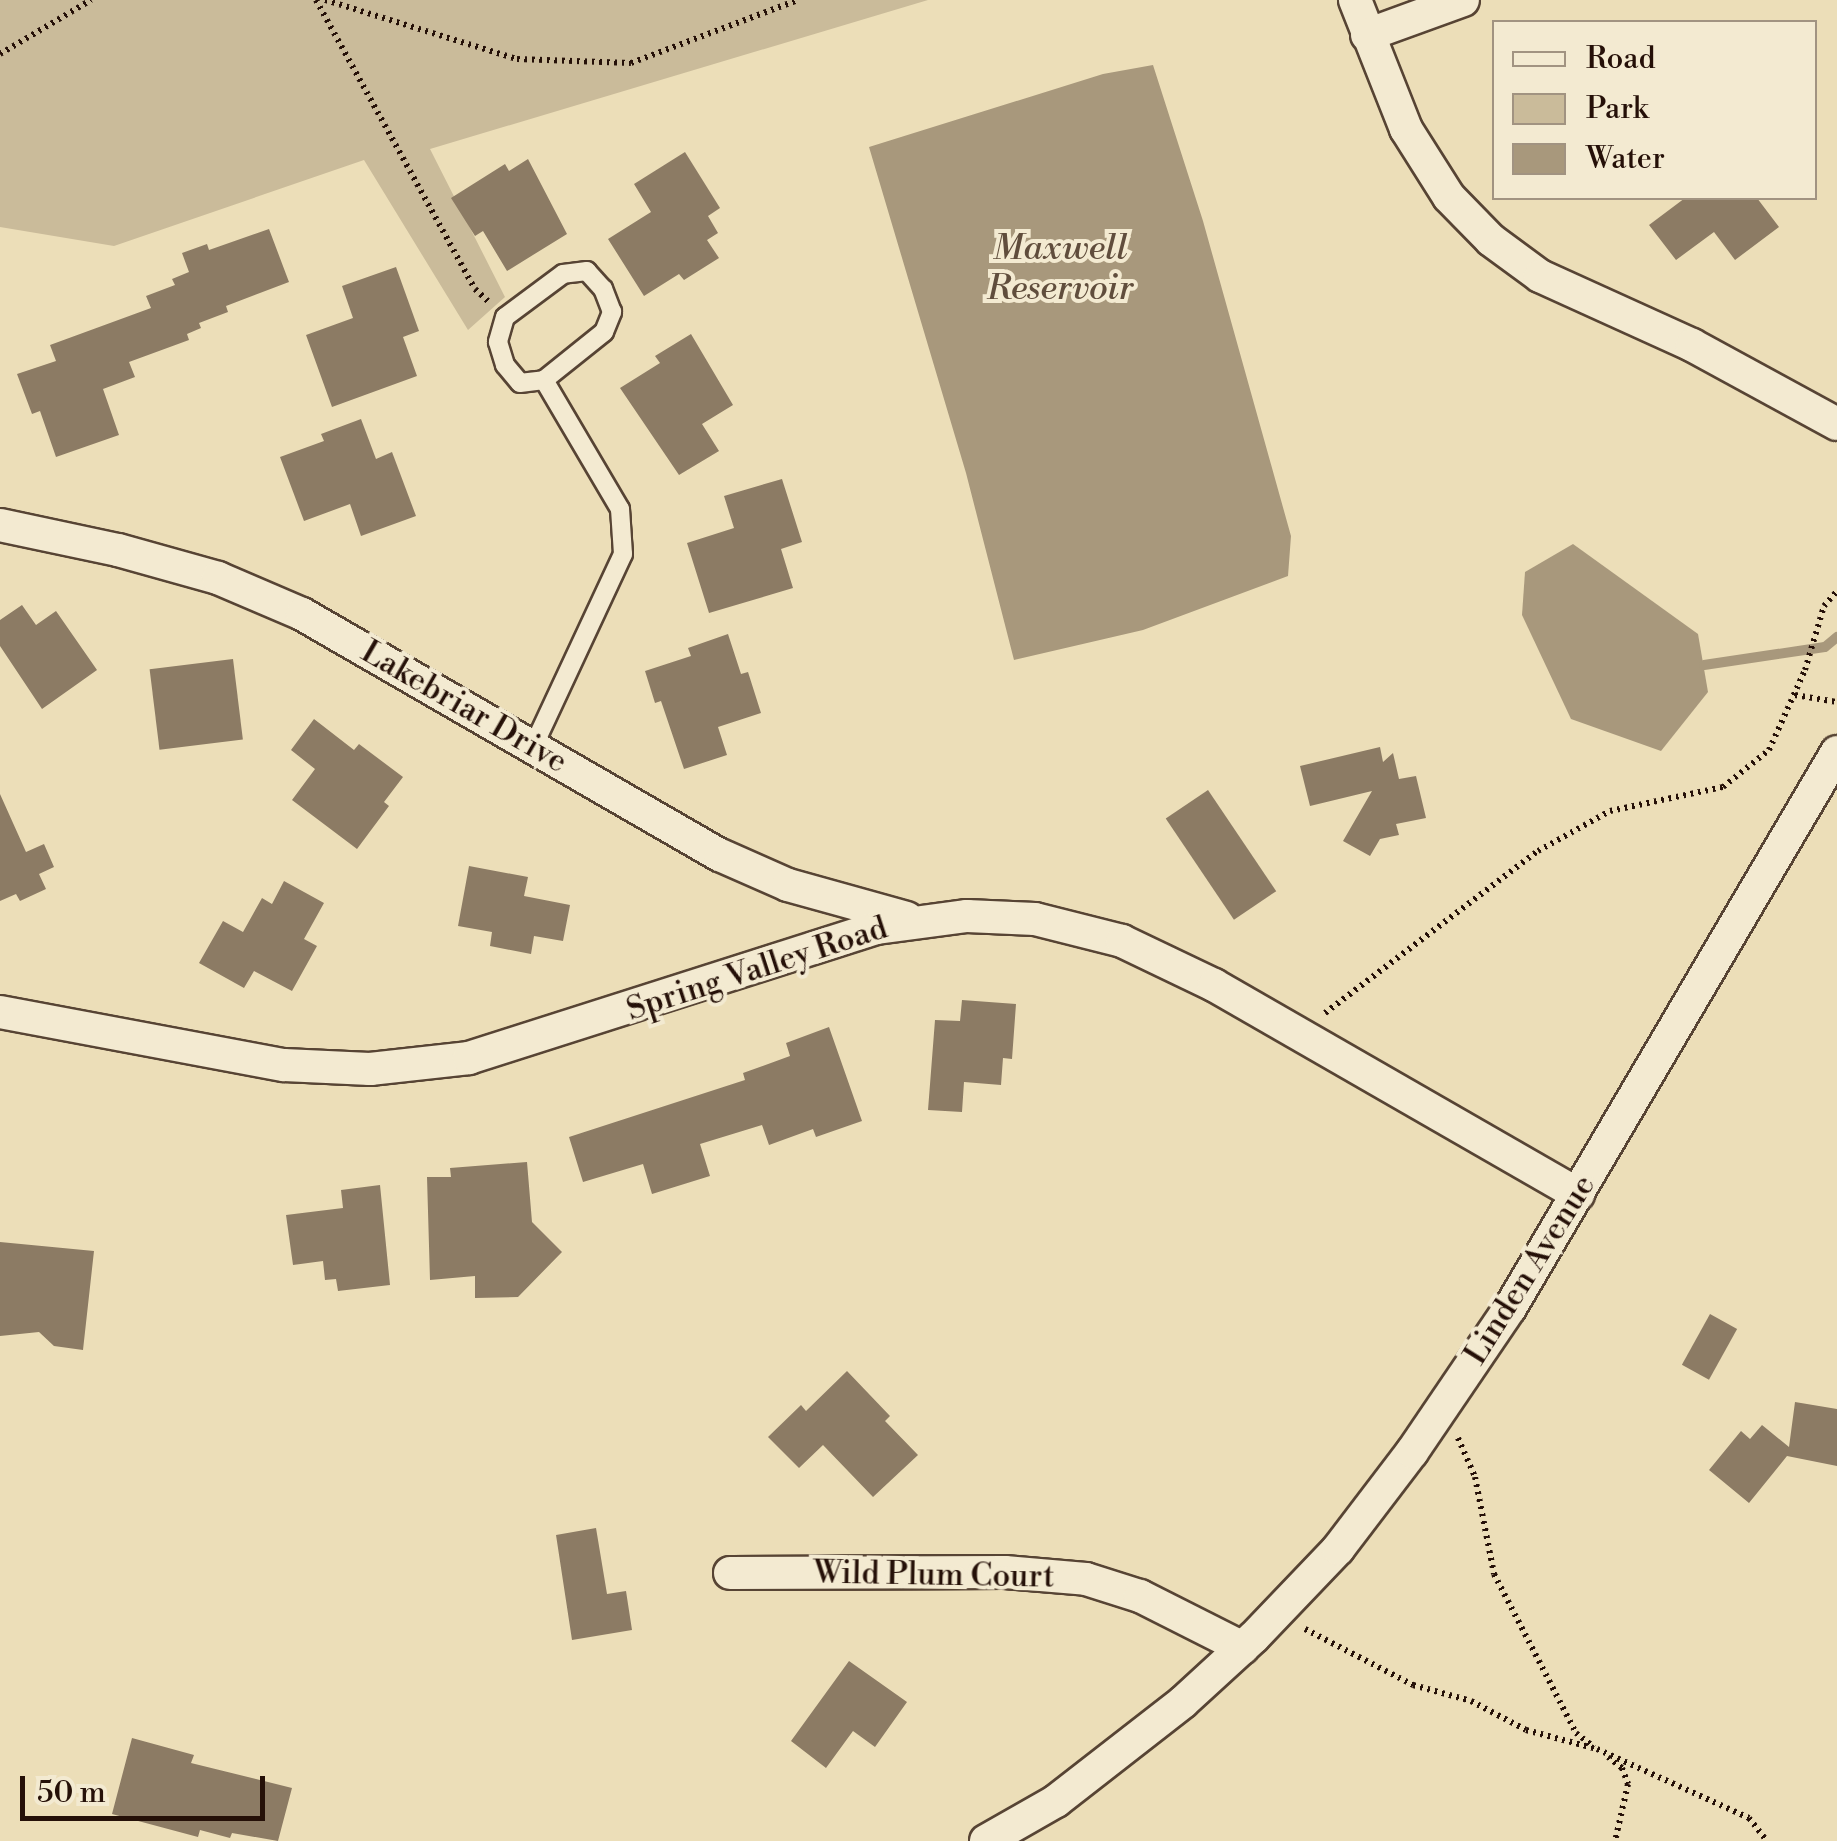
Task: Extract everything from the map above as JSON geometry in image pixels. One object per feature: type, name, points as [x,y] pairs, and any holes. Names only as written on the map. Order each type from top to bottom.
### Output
[{"type":"street","points":[[1355,0],[1406,128],[1449,197],[1491,240],[1540,276],[1692,345],[1837,424]]},
{"type":"street","points":[[1367,34],[1463,0]]},
{"type":"street","name":"Lakebriar Drive","points":[[0,524],[118,550],[234,585],[302,614],[720,855],[788,886],[916,920]]},
{"type":"street","name":"Linden Avenue","points":[[986,1841],[1056,1801],[1148,1730],[1242,1648],[1338,1549],[1444,1405],[1578,1194],[1837,752]]},
{"type":"street","name":"Spring Valley Road","points":[[0,1012],[284,1065],[370,1069],[469,1058],[877,928],[968,916],[1035,920],[1122,941],[1214,985],[1578,1194]]},
{"type":"street","name":"Wild Plum Court","points":[[730,1573],[1005,1572],[1086,1579],[1140,1596],[1242,1648]]},
{"type":"lane","points":[[587,270],[603,289],[612,312],[604,332],[544,380],[520,384],[505,366],[498,342],[505,317],[563,274],[587,270]]},
{"type":"lane","points":[[533,748],[622,554],[620,509],[544,380]]},
{"type":"path","points":[[0,54],[91,0]]},
{"type":"path","points":[[316,0],[475,289],[505,317]]},
{"type":"path","points":[[325,0],[517,60],[630,63],[798,0]]},
{"type":"path","points":[[1298,1034],[1538,851],[1610,812],[1723,787],[1769,750],[1805,670],[1824,606],[1837,591]]},
{"type":"path","points":[[1795,695],[1837,702]]},
{"type":"path","points":[[1444,1405],[1475,1477],[1494,1574],[1576,1733],[1622,1768],[1628,1784],[1615,1841]]},
{"type":"path","points":[[1277,1614],[1413,1685],[1471,1701],[1526,1730],[1597,1749],[1749,1818],[1767,1841]]},
{"type":"green space","points":[[0,0],[928,0],[430,149],[505,297],[468,330],[364,160],[114,246],[0,227]]},
{"type":"water","name":"Maxwell Reservoir","points":[[1153,65],[1203,221],[1291,536],[1288,576],[1143,630],[1014,660],[966,473],[869,147],[1103,74]]},
{"type":"water","points":[[1573,544],[1698,634],[1708,692],[1661,751],[1571,719],[1522,615],[1525,572]]},
{"type":"building","points":[[685,152],[720,208],[708,216],[718,233],[707,240],[719,258],[684,280],[679,274],[644,296],[608,239],[651,212],[634,184]]},
{"type":"building","points":[[528,159],[567,234],[507,271],[483,231],[475,236],[451,198],[505,164],[509,171]]},
{"type":"building","points":[[1682,200],[1759,200],[1779,227],[1735,260],[1714,232],[1676,260],[1649,225]]},
{"type":"building","points":[[269,229],[289,282],[226,306],[228,312],[199,323],[201,328],[187,334],[189,340],[129,362],[135,377],[103,389],[119,435],[56,457],[40,411],[32,414],[17,374],[56,361],[50,345],[151,308],[146,296],[175,285],[172,279],[189,272],[182,253],[207,244],[209,250]]},
{"type":"building","points":[[396,267],[419,331],[403,337],[417,376],[332,407],[306,335],[353,318],[342,286]]},
{"type":"building","points":[[691,334],[733,405],[702,424],[719,451],[679,475],[620,388],[660,363],[655,356]]},
{"type":"building","points":[[361,419],[376,459],[392,452],[416,516],[361,536],[350,504],[304,521],[280,457],[324,441],[321,434]]},
{"type":"building","points":[[782,479],[802,542],[781,549],[793,588],[709,613],[687,543],[734,528],[724,496]]},
{"type":"building","points":[[22,605],[36,625],[56,611],[97,670],[42,709],[0,646],[0,620]]},
{"type":"building","points":[[728,634],[741,674],[748,672],[761,713],[718,727],[727,755],[684,769],[661,701],[655,703],[645,671],[691,656],[688,648]]},
{"type":"building","points":[[233,659],[243,739],[159,750],[150,669]]},
{"type":"building","points":[[314,719],[354,750],[359,744],[403,777],[384,802],[389,806],[357,849],[292,800],[315,769],[291,750]]},
{"type":"building","points":[[1380,747],[1383,762],[1393,753],[1399,779],[1416,776],[1426,818],[1396,824],[1399,835],[1380,839],[1370,856],[1343,841],[1372,791],[1310,806],[1300,766]]},
{"type":"building","points":[[1208,790],[1276,891],[1234,920],[1166,819]]},
{"type":"building","points":[[0,794],[26,852],[44,844],[54,867],[39,874],[46,889],[20,901],[16,894],[0,901]]},
{"type":"building","points":[[469,866],[528,877],[524,896],[570,905],[563,941],[534,936],[531,954],[490,946],[492,932],[458,926]]},
{"type":"building","points":[[284,881],[324,903],[304,939],[317,946],[292,991],[254,971],[244,988],[199,963],[223,921],[243,932],[262,898],[272,904]]},
{"type":"building","points":[[962,1000],[1016,1004],[1012,1059],[1003,1058],[1001,1085],[964,1082],[962,1112],[928,1110],[935,1020],[960,1021]]},
{"type":"building","points":[[829,1027],[862,1121],[816,1137],[813,1129],[769,1145],[762,1125],[700,1144],[710,1176],[652,1194],[643,1164],[583,1182],[569,1137],[745,1080],[743,1073],[790,1056],[786,1043]]},
{"type":"building","points":[[527,1162],[532,1222],[562,1252],[518,1297],[475,1298],[475,1276],[430,1280],[427,1177],[451,1177],[450,1168]]},
{"type":"building","points":[[380,1185],[390,1285],[338,1291],[336,1279],[325,1280],[323,1261],[293,1265],[286,1215],[343,1208],[341,1190]]},
{"type":"building","points":[[0,1242],[94,1251],[83,1350],[54,1346],[39,1332],[0,1336]]},
{"type":"building","points":[[1710,1314],[1737,1329],[1709,1380],[1682,1365]]},
{"type":"building","points":[[847,1371],[890,1416],[885,1421],[918,1455],[873,1497],[823,1445],[799,1468],[768,1437],[801,1405],[806,1411]]},
{"type":"building","points":[[1795,1402],[1837,1409],[1837,1466],[1787,1456],[1749,1503],[1709,1470],[1741,1431],[1750,1439],[1762,1425],[1789,1447]]},
{"type":"building","points":[[596,1528],[607,1594],[626,1591],[632,1630],[572,1640],[556,1535]]},
{"type":"building","points":[[849,1661],[907,1702],[875,1747],[853,1731],[826,1768],[791,1741]]},
{"type":"building","points":[[132,1738],[194,1755],[191,1763],[292,1788],[278,1841],[232,1833],[230,1838],[200,1830],[198,1837],[112,1814]]},
{"type":"waterway","points":[[1704,665],[1825,647],[1837,637]]}]
